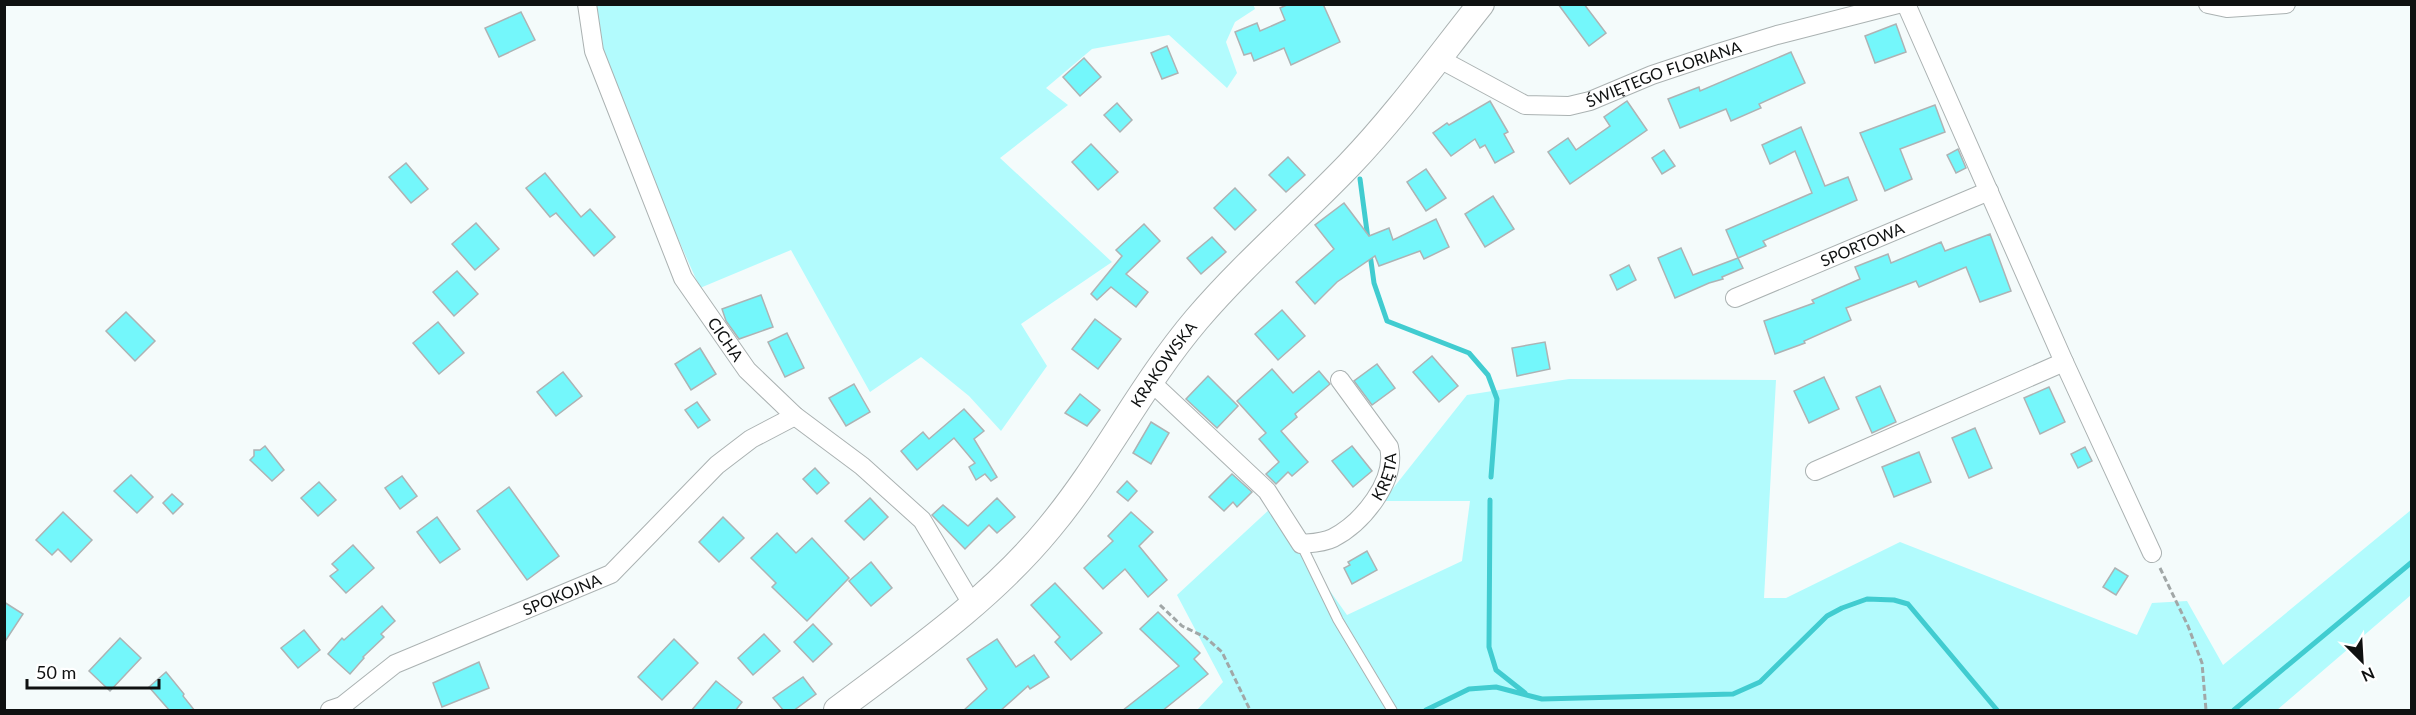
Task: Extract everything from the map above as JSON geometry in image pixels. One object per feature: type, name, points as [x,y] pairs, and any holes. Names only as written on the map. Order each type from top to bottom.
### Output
[{"type":"street","name":"CICHA","points":[[587,4],[594,51],[683,278],[747,370],[795,416],[862,466],[922,520],[972,604]]},
{"type":"street","name":"KRAKOWSKA","points":[[837,711],[972,604],[1013,568],[1049,529],[1186,332],[1221,292],[1350,164],[1482,4]]},
{"type":"street","name":"ŚWIĘTEGO FLORIANA","points":[[1438,58],[1526,105],[1569,106],[1590,101],[1652,75],[1718,52],[1898,4]]},
{"type":"street","points":[[1906,4],[2064,362],[2152,553]]},
{"type":"street","points":[[2208,4],[2228,8],[2286,4]]},
{"type":"street","name":"SPORTOWA","points":[[1735,298],[1989,191]]},
{"type":"street","points":[[1815,471],[2064,362]]},
{"type":"street","name":"KRĘTA","points":[[1301,544],[1332,539],[1347,529],[1374,501],[1382,489],[1392,458],[1389,447],[1340,380]]},
{"type":"street","points":[[1150,381],[1267,491],[1301,544]]},
{"type":"street","name":"SPOKOJNA","points":[[330,711],[342,706],[395,664],[611,574],[717,465],[751,439],[795,416]]},
{"type":"lane","points":[[1301,544],[1338,620],[1392,711]]},
{"type":"path","points":[[2152,553],[2188,626],[2202,663],[2206,711]]},
{"type":"path","points":[[1160,605],[1182,626],[1206,637],[1222,652],[1250,711]]},
{"type":"shaded area","points":[[1253,4],[1255,9],[1235,22],[1226,42],[1237,73],[1227,88],[1169,35],[1092,49],[1046,88],[1068,105],[1000,158],[1112,262],[1021,324],[1047,366],[1001,431],[969,396],[921,357],[870,392],[791,250],[700,288],[619,106],[594,29],[593,5]]},
{"type":"shaded area","points":[[1569,379],[1776,380],[1764,598],[1786,598],[1900,542],[2137,635],[2152,603],[2187,601],[2223,665],[2411,510],[2411,595],[2277,710],[1197,710],[1223,682],[1177,595],[1271,508],[1347,615],[1462,561],[1470,501],[1383,501],[1467,395]]},
{"type":"building","points":[[1289,4],[1323,4],[1340,42],[1291,65],[1284,48],[1254,61],[1251,53],[1244,55],[1235,32],[1257,23],[1260,31],[1285,20],[1280,8]]},
{"type":"building","points":[[1558,4],[1584,4],[1606,33],[1589,46]]},
{"type":"building","points":[[521,12],[535,40],[499,57],[485,28]]},
{"type":"building","points":[[1896,24],[1906,52],[1875,63],[1865,36]]},
{"type":"building","points":[[1167,46],[1178,73],[1162,79],[1151,53]]},
{"type":"building","points":[[1791,52],[1805,83],[1759,104],[1761,108],[1731,121],[1726,109],[1680,128],[1668,99],[1699,87],[1700,91]]},
{"type":"building","points":[[1084,58],[1101,77],[1080,96],[1063,77]]},
{"type":"building","points":[[1490,101],[1508,132],[1504,134],[1514,152],[1495,163],[1485,145],[1480,148],[1475,139],[1451,156],[1433,133],[1447,123],[1449,125]]},
{"type":"building","points":[[1627,101],[1647,130],[1570,184],[1548,152],[1568,138],[1576,150],[1610,126],[1604,117]]},
{"type":"building","points":[[1117,103],[1132,120],[1120,132],[1104,115]]},
{"type":"building","points":[[1935,105],[1945,132],[1900,149],[1912,179],[1885,191],[1860,133]]},
{"type":"building","points":[[1801,127],[1825,186],[1848,177],[1857,200],[1763,241],[1766,246],[1738,258],[1726,230],[1812,193],[1795,151],[1770,164],[1762,145]]},
{"type":"building","points":[[1091,144],[1118,172],[1098,190],[1072,162]]},
{"type":"building","points":[[1958,149],[1966,168],[1956,173],[1947,155]]},
{"type":"building","points":[[1664,150],[1675,166],[1662,174],[1652,158]]},
{"type":"building","points":[[1288,157],[1305,175],[1286,192],[1269,175]]},
{"type":"building","points":[[406,163],[428,189],[411,203],[389,177]]},
{"type":"building","points":[[1426,169],[1446,198],[1426,211],[1407,182]]},
{"type":"building","points":[[545,173],[581,217],[590,209],[615,237],[594,256],[556,213],[550,217],[526,188]]},
{"type":"building","points":[[1235,188],[1256,210],[1235,230],[1214,208]]},
{"type":"building","points":[[1493,196],[1514,229],[1485,247],[1465,214]]},
{"type":"building","points":[[1344,203],[1369,236],[1389,228],[1393,240],[1436,219],[1449,247],[1424,259],[1420,251],[1379,266],[1375,256],[1337,282],[1315,304],[1296,282],[1334,249],[1315,225]]},
{"type":"building","points":[[476,223],[499,249],[475,270],[452,244]]},
{"type":"building","points":[[1144,224],[1160,241],[1126,274],[1148,292],[1136,307],[1111,287],[1097,300],[1091,294],[1122,256],[1116,250]]},
{"type":"building","points":[[1990,234],[2011,291],[1980,302],[1966,267],[1919,287],[1916,281],[1846,308],[1851,320],[1804,341],[1805,343],[1775,354],[1764,321],[1814,303],[1812,300],[1860,279],[1855,267],[1888,254],[1891,263],[1941,242],[1945,251]]},
{"type":"building","points":[[1212,237],[1226,252],[1201,274],[1187,258]]},
{"type":"building","points":[[1681,248],[1693,275],[1738,258],[1743,268],[1722,277],[1723,279],[1675,298],[1658,258]]},
{"type":"building","points":[[1629,265],[1636,280],[1617,290],[1610,275]]},
{"type":"building","points":[[457,271],[478,294],[454,316],[433,292]]},
{"type":"building","points":[[761,295],[773,327],[739,339],[726,321],[722,309]]},
{"type":"building","points":[[1282,310],[1305,336],[1278,360],[1255,334]]},
{"type":"building","points":[[126,312],[155,341],[135,361],[106,331]]},
{"type":"building","points":[[1095,319],[1121,339],[1098,369],[1072,349]]},
{"type":"building","points":[[438,322],[464,353],[439,374],[413,343]]},
{"type":"building","points":[[787,333],[804,368],[785,377],[768,342]]},
{"type":"building","points":[[1545,342],[1550,369],[1517,376],[1512,348]]},
{"type":"building","points":[[700,348],[716,374],[691,390],[675,364]]},
{"type":"building","points":[[1432,356],[1458,386],[1439,402],[1413,372]]},
{"type":"building","points":[[1377,364],[1395,388],[1372,405],[1354,381]]},
{"type":"building","points":[[1272,369],[1293,393],[1319,371],[1330,384],[1295,414],[1297,417],[1281,431],[1308,462],[1292,476],[1288,472],[1276,484],[1266,474],[1279,462],[1259,439],[1266,433],[1237,401]]},
{"type":"building","points":[[563,372],[582,396],[556,416],[537,392]]},
{"type":"building","points":[[1208,376],[1238,406],[1217,428],[1186,399]]},
{"type":"building","points":[[1824,377],[1839,409],[1809,423],[1794,391]]},
{"type":"building","points":[[854,384],[870,412],[846,426],[829,398]]},
{"type":"building","points":[[1880,386],[1896,422],[1872,433],[1856,397]]},
{"type":"building","points":[[2049,387],[2065,422],[2040,434],[2024,398]]},
{"type":"building","points":[[1080,394],[1100,410],[1087,426],[1065,413]]},
{"type":"building","points":[[697,402],[710,420],[698,428],[685,410]]},
{"type":"building","points":[[964,409],[984,431],[974,439],[997,477],[991,481],[985,474],[976,480],[969,467],[975,463],[954,438],[917,470],[901,451],[923,432],[929,439]]},
{"type":"building","points":[[1151,422],[1169,433],[1151,464],[1133,453]]},
{"type":"building","points":[[1975,428],[1992,468],[1969,478],[1952,438]]},
{"type":"building","points":[[265,446],[284,470],[272,481],[250,460],[254,456],[254,450],[260,450]]},
{"type":"building","points":[[1352,446],[1372,471],[1353,487],[1332,461]]},
{"type":"building","points":[[2085,447],[2092,461],[2078,468],[2071,454]]},
{"type":"building","points":[[1919,452],[1931,482],[1894,497],[1882,467]]},
{"type":"building","points":[[815,468],[829,483],[817,494],[803,479]]},
{"type":"building","points":[[1232,474],[1252,492],[1237,507],[1233,502],[1224,511],[1209,497]]},
{"type":"building","points":[[131,475],[153,497],[137,513],[114,491]]},
{"type":"building","points":[[402,476],[417,496],[400,509],[385,488]]},
{"type":"building","points":[[1127,481],[1137,491],[1128,501],[1117,492]]},
{"type":"building","points":[[319,482],[336,500],[318,516],[301,498]]},
{"type":"building","points":[[509,487],[559,556],[527,580],[477,511]]},
{"type":"building","points":[[172,494],[183,504],[173,514],[163,503]]},
{"type":"building","points":[[870,498],[888,517],[864,540],[845,521]]},
{"type":"building","points":[[997,498],[1015,517],[997,533],[989,525],[965,549],[932,515],[943,505],[968,526]]},
{"type":"building","points":[[63,512],[92,540],[71,562],[58,549],[52,555],[36,540]]},
{"type":"building","points":[[1131,512],[1153,532],[1139,546],[1167,580],[1148,597],[1125,569],[1103,589],[1084,568],[1113,541],[1108,536]]},
{"type":"building","points":[[437,517],[460,549],[440,563],[417,532]]},
{"type":"building","points":[[723,517],[744,538],[719,562],[699,542]]},
{"type":"building","points":[[777,533],[796,553],[812,538],[849,578],[807,621],[772,587],[776,583],[751,558]]},
{"type":"building","points":[[353,545],[374,568],[346,593],[330,576],[338,570],[332,564]]},
{"type":"building","points":[[1367,551],[1377,570],[1352,584],[1344,568],[1350,565],[1348,562]]},
{"type":"building","points":[[871,562],[892,588],[871,606],[849,581]]},
{"type":"building","points":[[2115,568],[2128,576],[2116,595],[2103,587]]},
{"type":"building","points":[[1055,583],[1102,633],[1071,660],[1055,642],[1060,637],[1031,605]]},
{"type":"building","points":[[4,602],[23,614],[4,643]]},
{"type":"building","points":[[382,606],[395,621],[381,634],[384,637],[363,657],[350,674],[328,654],[342,638],[344,640]]},
{"type":"building","points":[[1158,612],[1200,653],[1194,659],[1208,674],[1162,711],[1122,711],[1179,666],[1140,629]]},
{"type":"building","points":[[813,624],[832,644],[813,662],[794,642]]},
{"type":"building","points":[[304,630],[320,650],[298,668],[281,648]]},
{"type":"building","points":[[764,634],[780,651],[753,675],[738,658]]},
{"type":"building","points":[[120,638],[141,658],[110,691],[89,671]]},
{"type":"building","points":[[674,639],[698,663],[662,700],[638,677]]},
{"type":"building","points":[[997,639],[1016,667],[1034,655],[1049,677],[1030,689],[1028,686],[1000,711],[963,711],[987,689],[967,659]]},
{"type":"building","points":[[479,662],[489,688],[442,707],[433,683]]},
{"type":"building","points":[[166,672],[195,711],[170,711],[149,687]]},
{"type":"building","points":[[803,677],[816,694],[793,711],[784,711],[773,698]]},
{"type":"building","points":[[716,681],[742,702],[735,711],[691,711]]},
{"type":"waterway","points":[[1360,179],[1368,239]]},
{"type":"waterway","points":[[1370,254],[1374,283],[1387,321],[1469,353],[1488,375],[1497,399],[1491,477]]},
{"type":"waterway","points":[[1490,500],[1489,647],[1496,670],[1525,693]]},
{"type":"waterway","points":[[2234,710],[2412,562]]},
{"type":"waterway","points":[[1426,710],[1469,689],[1496,687],[1542,699],[1733,694],[1760,682],[1827,616],[1867,599],[1894,600],[1908,604],[1997,710]]}]
